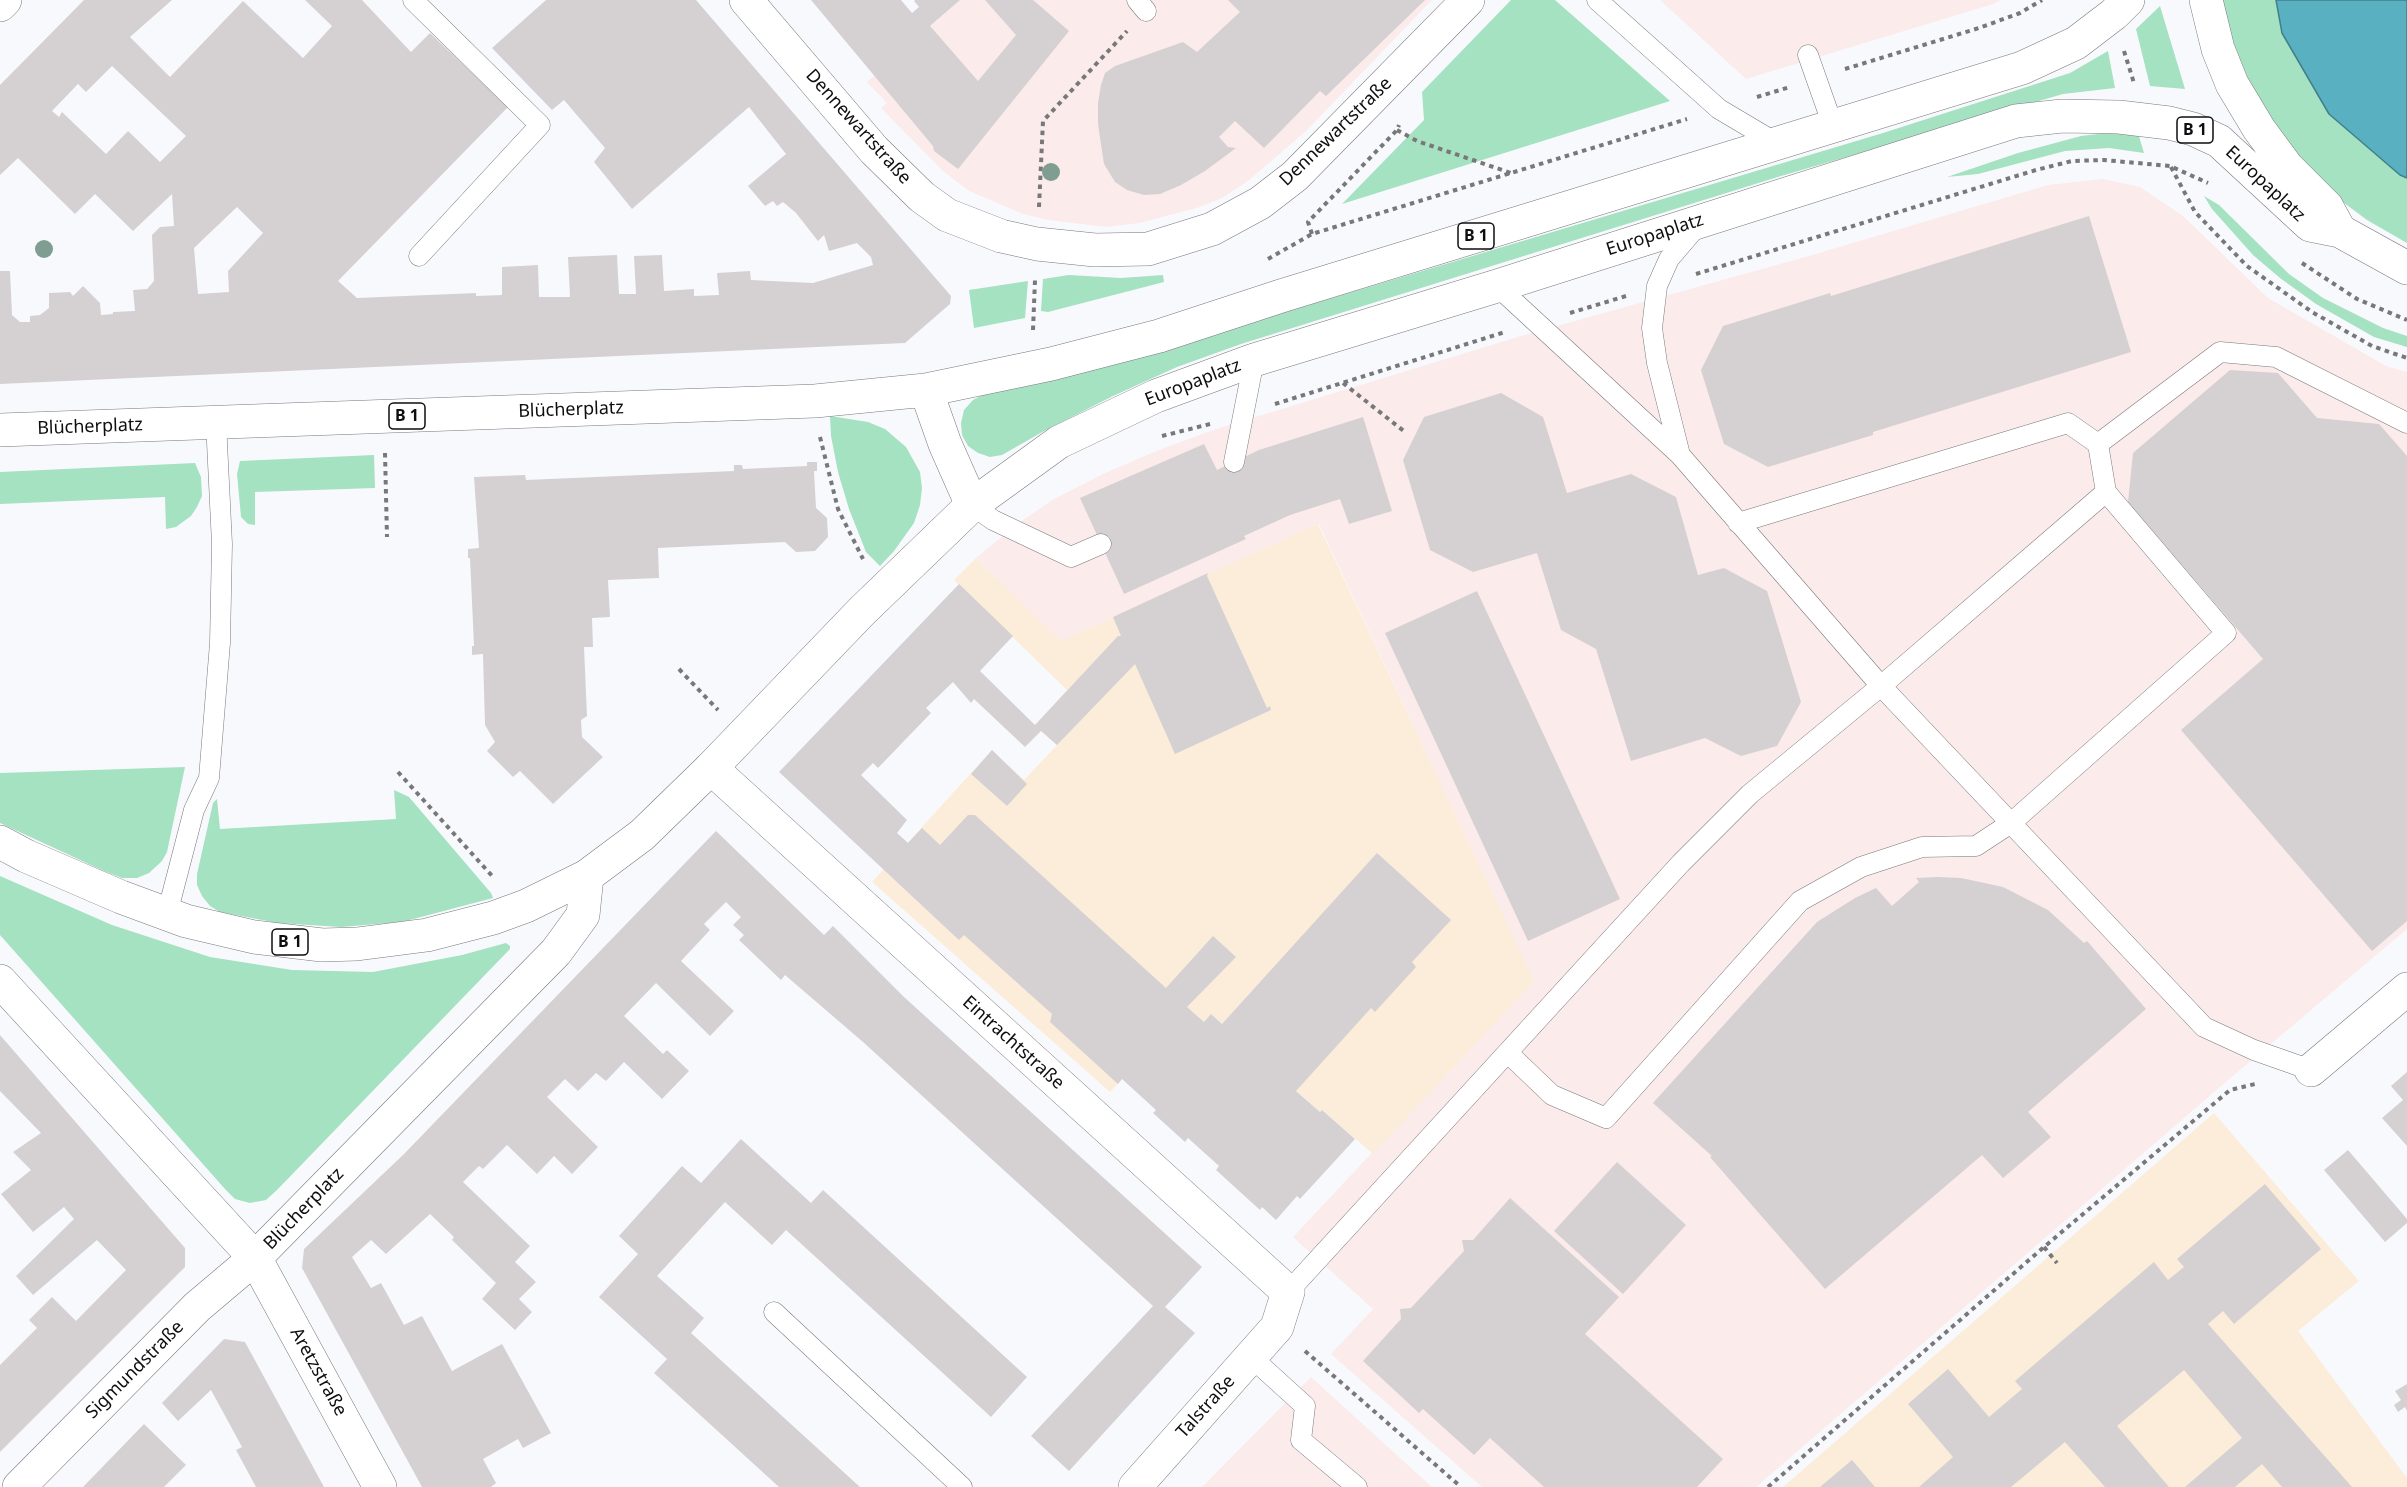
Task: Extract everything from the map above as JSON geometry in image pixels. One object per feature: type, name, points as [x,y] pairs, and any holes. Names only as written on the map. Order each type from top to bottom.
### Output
[{"type":"main road","points":[[0,5],[5,0]]},
{"type":"main road","name":"Dennewartstraße","points":[[746,0],[874,150],[922,197],[947,215],[1001,236],[1037,244],[1095,250],[1148,249],[1212,229],[1260,203],[1295,176],[1468,0]]},
{"type":"main road","name":"B 1","points":[[926,390],[1051,364],[1159,336],[1281,296],[2022,68],[2076,43],[2115,14],[2128,0]]},
{"type":"main road","name":"Europaplatz","points":[[2206,0],[2218,49],[2232,84],[2259,129],[2287,167],[2327,207],[2340,231]]},
{"type":"main road","name":"Europaplatz","points":[[972,505],[1059,442],[1156,396],[1254,360],[1497,286],[2016,121],[2073,116],[2150,120],[2202,133],[2219,141],[2310,225],[2340,231],[2407,268]]},
{"type":"main road","points":[[926,390],[945,444],[972,505]]},
{"type":"main road","name":"Blücherplatz","points":[[0,430],[815,401],[926,390]]},
{"type":"main road","name":"B 1","points":[[0,842],[89,884],[167,914],[219,930],[288,942],[322,945],[392,941],[458,928],[493,918],[536,901],[587,876],[642,835],[711,768],[884,589],[972,505]]},
{"type":"main road","name":"Eintrachtstraße","points":[[711,768],[1288,1292]]},
{"type":"main road","name":"Blücherplatz","points":[[0,981],[255,1258],[556,952],[583,915],[587,876]]},
{"type":"main road","points":[[2311,1070],[2407,989]]},
{"type":"main road","name":"Sigmundstraße","points":[[20,1487],[197,1307],[255,1258]]},
{"type":"main road","name":"Aretzstraße","points":[[255,1258],[380,1487]]},
{"type":"main road","points":[[1277,1327],[1288,1292]]},
{"type":"main road","name":"Talstraße","points":[[1135,1487],[1277,1327]]},
{"type":"lane","points":[[413,0],[540,125],[419,256]]},
{"type":"lane","points":[[1597,0],[1719,109],[1778,144]]},
{"type":"lane","points":[[1808,55],[1833,126]]},
{"type":"lane","points":[[1680,455],[1656,363],[1652,328],[1657,286],[1669,259],[1701,221]]},
{"type":"lane","points":[[1497,286],[1680,455],[1881,686],[2204,1027],[2254,1050],[2311,1070]]},
{"type":"lane","points":[[2098,444],[2220,352],[2276,357],[2407,423]]},
{"type":"lane","points":[[1234,462],[1254,360]]},
{"type":"lane","points":[[167,914],[194,810],[209,778],[220,643],[222,544],[216,422]]},
{"type":"lane","points":[[1508,1053],[1552,1095],[1606,1118],[1800,901],[1861,867],[1922,848],[1976,846],[2011,823],[2226,633],[2106,492],[2098,444],[2068,423],[1738,523]]},
{"type":"lane","points":[[1288,1292],[1681,863],[1750,794],[1881,686],[2106,492]]},
{"type":"lane","points":[[972,505],[993,520],[1071,556],[1101,544]]},
{"type":"lane","points":[[774,1312],[962,1487]]},
{"type":"lane","points":[[1251,1357],[1305,1406],[1301,1440],[1357,1487]]},
{"type":"path","points":[[1261,264],[1312,234],[1979,28],[2020,13],[2042,0]]},
{"type":"path","points":[[1033,331],[1043,121],[1142,5]]},
{"type":"path","points":[[1397,130],[1417,141],[1512,173]]},
{"type":"path","points":[[1154,438],[1244,414],[2036,170],[2072,161],[2104,160],[2170,166],[2195,212],[2247,266],[2312,312],[2372,346],[2407,358]]},
{"type":"path","points":[[1343,383],[1405,432]]},
{"type":"path","points":[[815,401],[818,428],[838,509],[866,566],[884,589]]},
{"type":"path","points":[[385,446],[387,537]]},
{"type":"path","points":[[679,669],[723,716]]},
{"type":"path","points":[[398,772],[495,879]]},
{"type":"path","points":[[1768,1487],[2044,1247],[2230,1090],[2311,1070]]},
{"type":"path","points":[[2044,1247],[2057,1263]]},
{"type":"path","points":[[1277,1327],[1461,1487]]},
{"type":"shaded area","points":[[960,0],[1432,0],[1306,131],[1248,181],[1222,198],[1197,208],[1139,223],[1107,227],[1048,220],[1023,214],[969,191],[943,171],[881,108],[887,103],[867,82]]},
{"type":"shaded area","points":[[1660,0],[2001,0],[1746,79]]},
{"type":"shaded area","points":[[2103,179],[2140,187],[2183,216],[2268,298],[2386,366],[2407,372],[2407,929],[1756,1487],[1482,1487],[1331,1354],[1373,1309],[1293,1237],[1533,981],[1319,524],[1060,642],[976,558],[1017,524],[1054,499],[1105,473],[1213,430],[1521,336],[1809,256],[2048,185]]},
{"type":"shaded area","points":[[1318,524],[1534,981],[1373,1154],[1322,1110],[1320,1112],[1211,1014],[1204,1022],[1188,1008],[1110,1092],[872,882],[992,750],[1024,780],[1057,745],[1035,725],[1067,690],[954,580],[976,558],[1061,641]]},
{"type":"shaded area","points":[[2214,1113],[2359,1281],[2298,1331],[2407,1478],[2407,1487],[1783,1487]]},
{"type":"shaded area","points":[[1311,1377],[1432,1487],[1202,1487]]},
{"type":"green space","points":[[1511,0],[1555,0],[1670,101],[1342,204],[1424,120],[1422,92]]},
{"type":"green space","points":[[2217,0],[2276,0],[2282,33],[2400,175],[2407,178],[2407,243],[2367,220],[2324,188],[2288,150],[2234,60]]},
{"type":"green space","points":[[2160,6],[2185,89],[2150,86],[2136,29]]},
{"type":"green space","points":[[2108,51],[2115,88],[2063,94],[1781,176],[1241,344],[1177,367],[1113,396],[1002,455],[990,457],[978,453],[968,446],[962,435],[961,423],[964,410],[973,400],[984,394],[1252,322],[1883,133],[2070,73]]},
{"type":"green space","points":[[2116,132],[2138,133],[2144,153],[2109,148],[2065,151],[1978,174],[1947,177],[2018,153],[2081,136]]},
{"type":"green space","points":[[2204,196],[2219,205],[2289,274],[2323,298],[2383,328],[2407,336],[2407,347],[2374,337],[2316,304],[2280,278],[2253,255],[2212,209]]},
{"type":"green space","points":[[1069,275],[1121,278],[1163,275],[1164,282],[1048,312],[1041,311],[1043,279]]},
{"type":"green space","points":[[1028,281],[1025,318],[974,328],[969,290]]},
{"type":"green space","points":[[830,416],[868,422],[885,429],[906,447],[920,472],[922,488],[920,505],[914,523],[880,566],[866,552],[849,509],[838,472],[831,436]]},
{"type":"green space","points":[[374,455],[375,488],[255,492],[255,525],[248,524],[241,517],[237,474],[240,461]]},
{"type":"green space","points":[[195,463],[201,477],[202,496],[191,516],[176,527],[166,529],[165,497],[0,504],[0,472]]},
{"type":"green space","points":[[185,767],[167,852],[162,861],[149,873],[137,878],[122,878],[104,871],[0,823],[0,773]]},
{"type":"green space","points":[[394,790],[409,797],[493,898],[402,922],[341,927],[278,923],[220,912],[210,906],[202,896],[197,885],[197,874],[213,803],[217,799],[220,829],[396,819]]},
{"type":"green space","points":[[0,876],[112,925],[210,957],[292,970],[373,972],[462,955],[506,943],[510,949],[277,1190],[266,1200],[250,1203],[235,1199],[225,1189],[0,935]]},
{"type":"water","points":[[2276,0],[2407,0],[2407,178],[2400,175],[2329,114],[2282,33]]},
{"type":"building","points":[[84,0],[172,0],[130,37],[170,77],[243,1],[303,58],[332,26],[305,0],[362,0],[411,52],[430,33],[508,107],[338,281],[357,298],[476,293],[476,296],[502,295],[502,267],[538,265],[539,297],[570,297],[568,257],[617,255],[619,294],[636,294],[634,256],[662,255],[664,291],[694,289],[694,296],[719,295],[717,273],[750,271],[751,280],[813,283],[873,265],[871,257],[857,243],[829,251],[824,235],[818,241],[796,213],[783,202],[777,206],[773,201],[765,206],[748,186],[786,154],[749,107],[632,209],[594,162],[605,148],[564,100],[552,110],[492,48],[546,0],[696,0],[951,296],[950,304],[905,343],[0,384],[0,271],[10,271],[12,315],[20,322],[30,322],[30,316],[40,315],[49,308],[49,293],[70,292],[73,296],[83,286],[100,303],[101,315],[135,311],[133,290],[147,289],[154,281],[152,235],[160,227],[174,226],[172,194],[133,231],[95,194],[75,214],[18,158],[0,175],[0,85]],"holes":[[[112,66],[186,136],[160,162],[128,131],[106,154],[62,112],[59,117],[52,111],[78,84],[86,92]],[[237,207],[263,233],[228,271],[229,292],[198,294],[194,248]]]},
{"type":"building","points":[[811,0],[901,0],[912,13],[919,7],[915,0],[960,0],[930,26],[978,81],[1016,35],[985,0],[1033,0],[1069,31],[958,169],[934,151],[933,146]]},
{"type":"building","points":[[1228,0],[1425,0],[1326,96],[1320,91],[1264,148],[1235,121],[1219,137],[1228,147],[1236,148],[1205,171],[1160,194],[1144,195],[1127,190],[1115,182],[1104,164],[1098,124],[1098,103],[1105,73],[1115,66],[1183,42],[1197,52],[1240,12]]},
{"type":"building","points":[[2089,216],[2131,352],[1768,467],[1724,444],[1701,370],[1723,326],[1830,293],[1831,296]]},
{"type":"building","points":[[2230,370],[2278,373],[2317,418],[2379,424],[2407,456],[2407,921],[2372,951],[2181,730],[2263,659],[2128,502],[2133,453]]},
{"type":"building","points":[[1501,393],[1543,417],[1567,493],[1631,474],[1676,497],[1698,575],[1724,568],[1767,591],[1801,702],[1777,746],[1741,756],[1705,738],[1631,761],[1596,649],[1561,630],[1537,553],[1473,572],[1430,550],[1403,460],[1424,417]]},
{"type":"building","points":[[1363,417],[1392,511],[1349,524],[1340,499],[1290,515],[1244,536],[1246,539],[1124,594],[1080,498],[1204,444],[1217,470],[1259,450]]},
{"type":"building","points":[[807,462],[817,462],[817,471],[814,471],[816,508],[827,518],[828,537],[815,551],[796,552],[785,542],[658,548],[659,578],[608,580],[610,617],[592,618],[593,647],[584,647],[587,716],[581,720],[582,737],[603,757],[553,804],[520,771],[513,777],[487,751],[495,742],[485,725],[483,654],[472,655],[472,646],[474,646],[468,549],[479,548],[474,477],[525,475],[526,480],[734,471],[734,465],[742,465],[743,469],[807,466]]},
{"type":"building","points":[[1208,573],[1207,576],[1267,708],[1270,706],[1271,710],[1175,754],[1135,664],[1057,745],[1041,731],[1025,747],[974,699],[971,703],[953,682],[926,708],[931,713],[878,768],[873,763],[861,775],[907,820],[897,833],[908,843],[922,828],[940,845],[968,815],[975,815],[1166,988],[1213,936],[1236,957],[1187,1007],[1204,1022],[1211,1014],[1222,1024],[1377,853],[1451,920],[1412,962],[1416,967],[1375,1012],[1371,1008],[1296,1091],[1355,1139],[1300,1199],[1297,1196],[1276,1220],[1262,1207],[1260,1210],[1216,1170],[1219,1166],[1188,1138],[1185,1142],[1153,1113],[1156,1110],[1122,1079],[1118,1084],[1050,1022],[1052,1014],[964,935],[959,940],[779,772],[959,584],[1013,636],[980,671],[1035,725],[1118,636],[1121,636],[1113,617]]},
{"type":"building","points":[[1477,591],[1620,899],[1528,941],[1385,633]]},
{"type":"building","points":[[992,750],[1027,784],[1007,806],[971,774]]},
{"type":"building","points":[[716,831],[824,935],[833,926],[904,997],[1202,1267],[1165,1307],[1195,1333],[1069,1471],[1031,1436],[1153,1306],[863,1042],[785,975],[781,980],[739,940],[744,935],[733,925],[741,917],[726,902],[704,924],[710,930],[681,961],[734,1011],[710,1036],[656,983],[624,1016],[663,1054],[667,1050],[689,1071],[662,1099],[624,1062],[606,1081],[596,1073],[578,1091],[565,1079],[547,1097],[598,1147],[572,1174],[554,1156],[537,1174],[507,1145],[483,1169],[479,1166],[463,1182],[530,1246],[515,1262],[536,1282],[519,1299],[532,1312],[515,1330],[482,1299],[496,1283],[452,1240],[454,1237],[430,1214],[386,1254],[371,1240],[352,1257],[371,1288],[381,1283],[404,1325],[422,1316],[452,1371],[502,1344],[551,1433],[523,1448],[518,1439],[483,1459],[496,1483],[491,1487],[422,1487],[302,1268],[304,1249],[404,1154]]},
{"type":"building","points":[[1916,878],[1961,878],[2003,887],[2048,910],[2084,943],[2087,941],[2146,1009],[2028,1112],[2051,1137],[2003,1178],[1982,1155],[1825,1289],[1710,1157],[1712,1156],[1653,1103],[1817,922],[1855,898],[1876,888],[1892,906],[1919,882]]},
{"type":"building","points":[[0,1035],[185,1248],[185,1267],[0,1452],[0,1365],[37,1328],[29,1320],[52,1297],[76,1321],[126,1270],[97,1240],[33,1295],[16,1276],[74,1219],[64,1207],[33,1232],[1,1194],[31,1170],[13,1152],[41,1133],[0,1091]]},
{"type":"building","points":[[2407,1072],[2407,1146],[2382,1118],[2403,1100],[2391,1086]]},
{"type":"building","points":[[741,1139],[811,1203],[823,1190],[1027,1377],[991,1417],[786,1230],[772,1245],[725,1202],[657,1276],[704,1318],[691,1333],[860,1487],[779,1487],[654,1373],[667,1359],[599,1297],[638,1254],[619,1236],[682,1166],[701,1183]]},
{"type":"building","points":[[2348,1150],[2407,1219],[2407,1223],[2385,1242],[2324,1170]]},
{"type":"building","points":[[1617,1162],[1686,1225],[1623,1294],[1554,1231]]},
{"type":"building","points":[[2265,1184],[2321,1249],[2234,1324],[2223,1311],[2208,1324],[2352,1487],[2282,1487],[2262,1464],[2235,1487],[2185,1487],[2242,1438],[2184,1370],[2117,1426],[2169,1487],[2105,1487],[2065,1442],[2011,1487],[1919,1487],[1953,1457],[1908,1404],[1948,1369],[1989,1417],[2022,1389],[2015,1381],[2154,1262],[2168,1280],[2184,1267],[2177,1259]]},
{"type":"building","points":[[1510,1198],[1619,1297],[1585,1334],[1723,1459],[1697,1487],[1544,1487],[1490,1438],[1474,1455],[1423,1409],[1419,1413],[1363,1361],[1401,1319],[1400,1309],[1411,1308],[1464,1251],[1462,1240],[1473,1240]]},
{"type":"building","points":[[224,1339],[245,1342],[324,1487],[256,1487],[236,1450],[242,1447],[211,1390],[178,1421],[162,1403]]},
{"type":"building","points":[[2407,1384],[2407,1411],[2405,1407],[2398,1412],[2394,1405],[2401,1400],[2395,1391]]},
{"type":"building","points":[[144,1424],[186,1465],[164,1487],[83,1487]]},
{"type":"building","points":[[1852,1460],[1875,1487],[1820,1487]]}]
